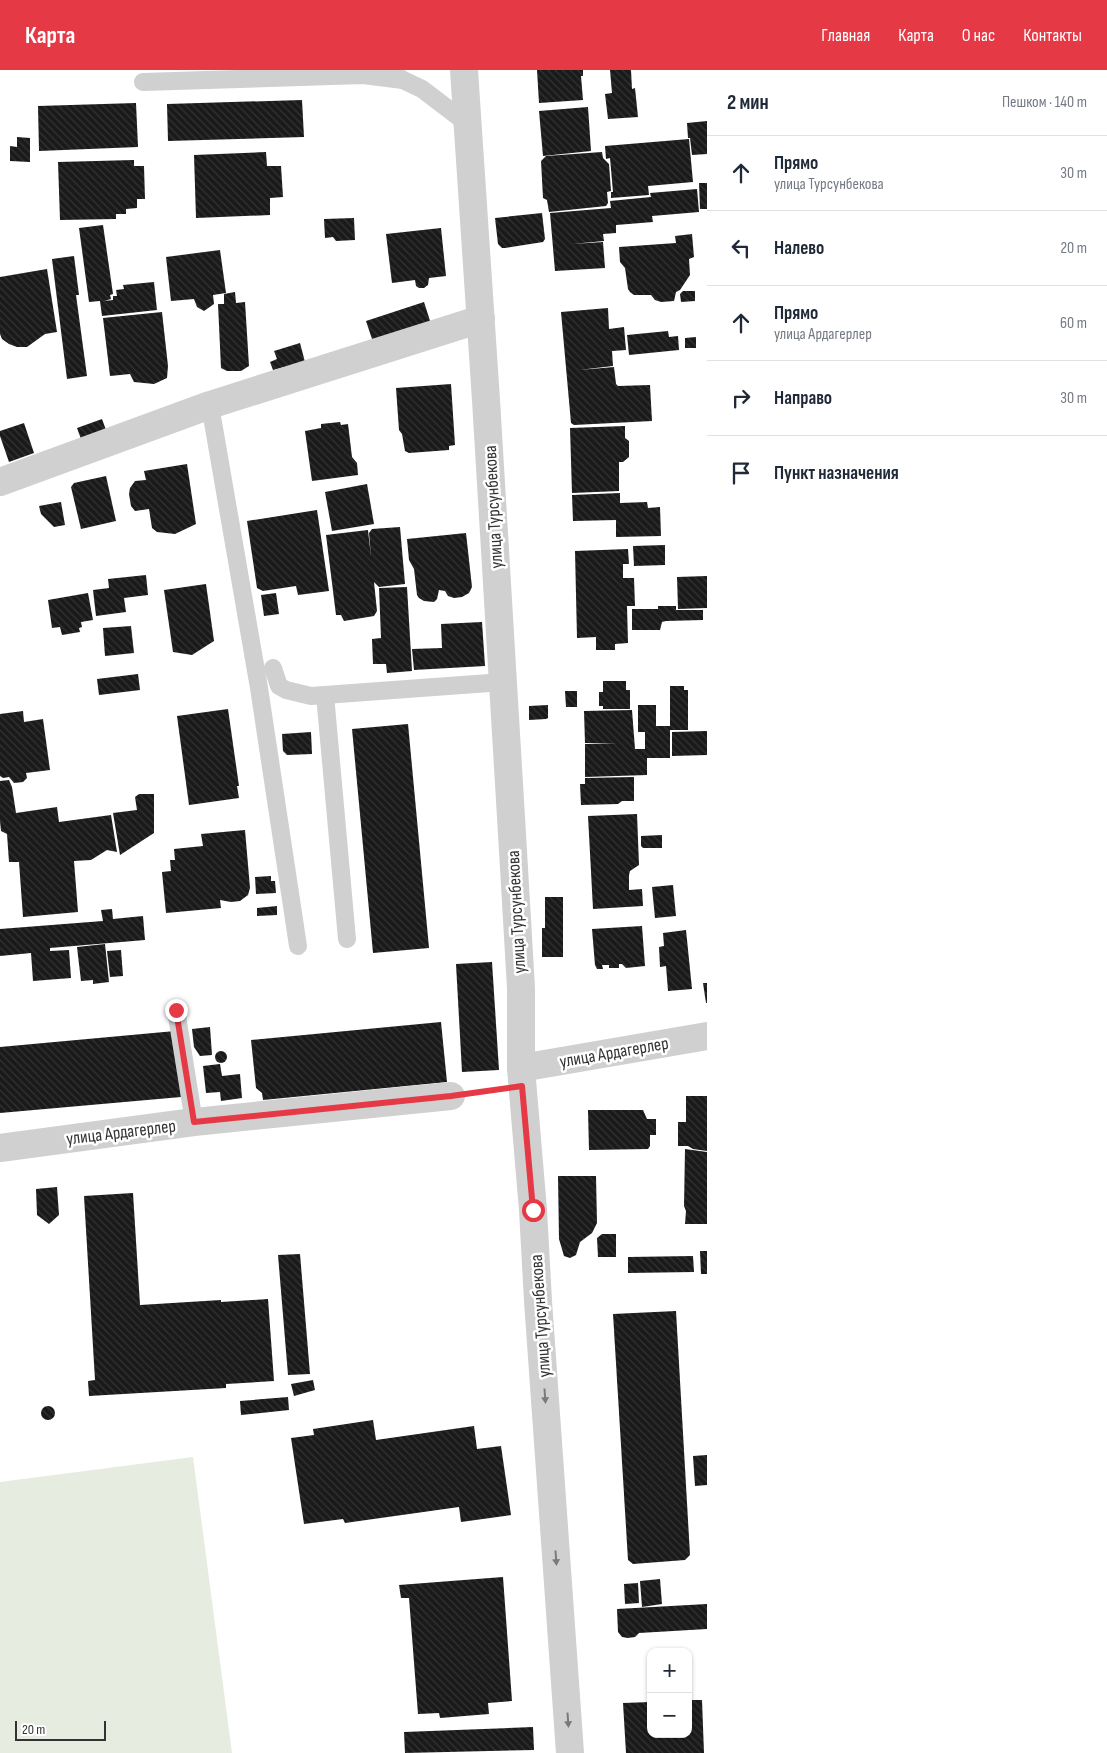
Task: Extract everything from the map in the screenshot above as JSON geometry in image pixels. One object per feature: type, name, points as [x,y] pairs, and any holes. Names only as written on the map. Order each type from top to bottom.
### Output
[{"type":"street","name":"улица Турсунбекова","points":[[464,70],[503,682],[520,988],[521,1077],[533,1210],[570,1753]]},
{"type":"street","points":[[0,482],[210,404],[481,320]]},
{"type":"street","name":"улица Ардагерлер","points":[[521,1077],[707,1036]]},
{"type":"street","name":"улица Ардагерлер","points":[[0,1148],[194,1122],[451,1096]]},
{"type":"lane","points":[[143,82],[396,75],[422,89],[468,124]]},
{"type":"lane","points":[[210,404],[259,688],[298,946]]},
{"type":"lane","points":[[273,668],[279,686],[286,690],[311,696],[503,682]]},
{"type":"lane","points":[[325,695],[347,939]]},
{"type":"lane","points":[[176,1010],[194,1122]]},
{"type":"path","points":[[451,1096],[521,1077]]},
{"type":"shaded area","points":[[193,1457],[232,1753],[0,1753],[0,1482]]},
{"type":"building","points":[[537,70],[583,70],[583,76],[581,76],[583,100],[539,103]]},
{"type":"building","points":[[610,70],[631,70],[632,89],[635,88],[638,117],[608,119],[605,94],[612,93]]},
{"type":"building","points":[[302,100],[304,137],[168,141],[167,104]]},
{"type":"building","points":[[136,103],[138,147],[39,151],[38,106]]},
{"type":"building","points":[[588,107],[591,151],[543,156],[539,111]]},
{"type":"building","points":[[707,121],[707,154],[692,155],[687,123]]},
{"type":"building","points":[[17,137],[30,138],[30,162],[10,161],[10,146],[17,147]]},
{"type":"building","points":[[689,139],[693,182],[648,186],[649,195],[611,198],[611,192],[613,192],[610,158],[606,159],[605,146]]},
{"type":"building","points":[[266,152],[267,166],[281,166],[283,197],[270,198],[270,215],[196,218],[194,155]]},
{"type":"building","points":[[602,152],[603,158],[609,164],[611,191],[607,192],[608,203],[606,206],[549,212],[547,200],[543,198],[541,161],[546,156]]},
{"type":"building","points":[[134,160],[134,166],[144,166],[145,199],[137,199],[137,208],[126,209],[126,214],[116,214],[116,219],[60,220],[58,162]]},
{"type":"building","points":[[699,183],[707,183],[707,209],[700,209]]},
{"type":"building","points":[[697,189],[699,212],[652,216],[653,222],[616,225],[616,233],[603,234],[604,241],[572,244],[603,242],[605,268],[555,271],[550,213],[611,208],[610,201],[651,197],[650,193]]},
{"type":"building","points":[[542,213],[545,239],[543,242],[505,248],[498,244],[495,218]]},
{"type":"building","points":[[354,218],[355,240],[336,241],[333,237],[325,238],[324,219]]},
{"type":"building","points":[[103,225],[113,294],[110,295],[111,299],[104,301],[113,300],[113,296],[117,296],[116,290],[124,289],[123,285],[154,282],[157,310],[102,316],[100,301],[89,302],[79,228]]},
{"type":"building","points":[[441,228],[446,276],[429,278],[428,285],[424,288],[416,286],[415,280],[392,283],[386,234]]},
{"type":"building","points":[[692,234],[694,257],[689,259],[690,275],[680,290],[676,292],[674,301],[661,302],[655,300],[651,295],[634,295],[630,292],[625,268],[620,262],[619,247],[676,243],[675,236]]},
{"type":"building","points":[[220,250],[226,293],[213,295],[214,304],[204,311],[197,307],[194,299],[171,301],[166,257]]},
{"type":"building","points":[[74,256],[79,295],[76,295],[87,376],[67,379],[52,259]]},
{"type":"building","points":[[47,269],[57,332],[45,334],[27,347],[17,347],[9,344],[2,339],[0,334],[0,277]]},
{"type":"building","points":[[683,291],[695,291],[695,301],[681,302],[680,294]]},
{"type":"building","points":[[235,292],[236,303],[245,302],[249,366],[241,371],[227,371],[221,368],[218,304],[224,304],[224,294]]},
{"type":"building","points":[[424,302],[432,327],[374,345],[366,321]]},
{"type":"building","points":[[608,308],[609,329],[624,327],[626,350],[612,351],[613,366],[579,370],[614,367],[616,384],[618,386],[650,385],[652,421],[574,425],[571,423],[561,312]]},
{"type":"building","points":[[162,312],[168,366],[167,378],[154,384],[134,382],[130,374],[110,376],[103,318]]},
{"type":"building","points":[[668,331],[669,337],[678,336],[679,350],[629,355],[627,335]]},
{"type":"building","points":[[696,337],[696,348],[685,348],[685,338]]},
{"type":"building","points":[[300,343],[305,362],[273,370],[270,362],[277,359],[274,351]]},
{"type":"building","points":[[451,384],[455,445],[449,446],[449,450],[409,453],[405,451],[402,434],[399,430],[396,388]]},
{"type":"building","points":[[102,419],[106,430],[81,439],[77,428]]},
{"type":"building","points":[[340,422],[341,425],[348,424],[352,457],[357,463],[358,475],[312,481],[305,431],[321,428],[321,424]]},
{"type":"building","points":[[24,423],[34,453],[9,462],[0,431]]},
{"type":"building","points":[[625,426],[625,438],[629,441],[629,457],[623,462],[619,462],[619,491],[572,493],[570,428]]},
{"type":"building","points":[[187,464],[196,524],[175,534],[157,532],[152,528],[149,509],[135,511],[131,506],[130,488],[135,481],[146,480],[144,471]]},
{"type":"building","points":[[106,476],[116,521],[81,529],[71,487],[74,483]]},
{"type":"building","points":[[367,484],[374,524],[332,531],[325,492]]},
{"type":"building","points":[[620,493],[620,503],[647,502],[648,508],[660,507],[661,536],[616,537],[616,520],[573,521],[572,495]]},
{"type":"building","points":[[61,502],[65,525],[54,527],[41,514],[39,506]]},
{"type":"building","points":[[317,510],[329,591],[298,595],[296,586],[263,591],[257,588],[247,521]]},
{"type":"building","points":[[400,527],[405,584],[379,587],[374,582],[377,611],[374,616],[344,621],[341,615],[336,615],[326,535],[368,530],[371,557],[369,533],[372,529]]},
{"type":"building","points":[[466,533],[472,587],[469,593],[462,597],[454,598],[448,596],[445,591],[439,590],[437,599],[434,602],[424,601],[419,598],[414,569],[409,560],[407,539]]},
{"type":"building","points":[[665,545],[665,565],[634,566],[633,546]]},
{"type":"building","points":[[628,549],[629,564],[623,564],[623,578],[634,578],[635,606],[627,606],[628,643],[615,644],[615,650],[596,650],[596,637],[577,638],[575,551]]},
{"type":"building","points":[[146,575],[148,595],[124,598],[126,612],[96,616],[93,590],[109,588],[108,579]]},
{"type":"building","points":[[707,576],[707,608],[678,609],[677,577]]},
{"type":"building","points":[[206,584],[214,641],[192,655],[173,652],[164,590]]},
{"type":"building","points":[[407,587],[412,671],[387,673],[386,664],[373,664],[372,639],[381,638],[379,588]]},
{"type":"building","points":[[88,593],[93,620],[81,622],[80,632],[62,635],[60,627],[52,628],[48,600]]},
{"type":"building","points":[[276,593],[279,614],[264,616],[261,595]]},
{"type":"building","points":[[658,606],[676,606],[676,610],[703,610],[703,620],[666,621],[662,622],[660,630],[632,630],[632,609],[658,609]]},
{"type":"building","points":[[482,622],[485,666],[414,670],[412,649],[442,648],[441,624]]},
{"type":"building","points":[[131,626],[134,653],[105,656],[103,628]]},
{"type":"building","points":[[138,674],[140,690],[99,695],[97,679]]},
{"type":"building","points":[[603,681],[626,681],[626,690],[630,690],[630,709],[603,709],[603,706],[599,706],[599,692],[603,692]]},
{"type":"building","points":[[670,686],[684,686],[684,690],[688,690],[688,730],[670,730],[670,758],[647,758],[647,775],[585,777],[585,744],[617,743],[585,743],[584,711],[632,710],[635,749],[645,749],[645,732],[638,732],[638,705],[656,705],[656,726],[670,726]]},
{"type":"building","points":[[565,691],[577,691],[577,707],[566,707]]},
{"type":"building","points":[[548,705],[548,718],[529,720],[529,706]]},
{"type":"building","points":[[228,709],[239,798],[189,805],[177,716]]},
{"type":"building","points":[[23,711],[24,722],[43,719],[50,770],[26,773],[27,778],[23,782],[14,783],[9,777],[3,778],[0,776],[0,714]]},
{"type":"building","points":[[408,724],[429,948],[373,953],[352,729]]},
{"type":"building","points":[[707,731],[707,755],[672,756],[672,732]]},
{"type":"building","points":[[311,732],[312,754],[287,755],[283,751],[282,734]]},
{"type":"building","points":[[634,777],[634,801],[622,801],[618,804],[581,805],[580,784],[585,784],[585,778]]},
{"type":"building","points":[[9,780],[16,813],[57,807],[59,822],[111,815],[117,852],[107,850],[91,860],[74,861],[78,912],[23,917],[19,862],[9,862],[7,834],[1,831],[0,781]]},
{"type":"building","points":[[139,794],[154,794],[154,833],[120,855],[113,813],[137,810],[135,797]]},
{"type":"building","points":[[637,814],[639,865],[630,871],[629,890],[642,889],[643,906],[593,909],[588,816]]},
{"type":"building","points":[[245,830],[250,888],[248,895],[240,901],[220,900],[221,908],[166,913],[162,872],[171,871],[170,860],[175,860],[174,849],[203,846],[201,834]]},
{"type":"building","points":[[662,835],[662,848],[643,848],[641,846],[641,836]]},
{"type":"building","points":[[271,876],[271,881],[275,881],[276,893],[256,894],[255,877]]},
{"type":"building","points":[[673,885],[676,916],[655,918],[652,887]]},
{"type":"building","points":[[545,897],[563,897],[563,957],[542,957],[542,928],[545,928]]},
{"type":"building","points":[[277,906],[277,915],[257,916],[257,908]]},
{"type":"building","points":[[112,909],[113,919],[143,916],[145,940],[50,948],[50,951],[69,950],[71,978],[33,981],[31,953],[0,956],[0,929],[103,921],[101,910]]},
{"type":"building","points":[[642,926],[645,966],[626,968],[619,964],[619,968],[609,968],[609,965],[602,965],[603,969],[597,969],[592,929]]},
{"type":"building","points":[[686,930],[692,989],[668,991],[666,966],[660,967],[659,947],[664,946],[663,933]]},
{"type":"building","points":[[105,944],[109,982],[93,984],[93,980],[81,981],[77,947]]},
{"type":"building","points":[[121,950],[123,976],[110,977],[107,951]]},
{"type":"building","points":[[492,962],[499,1070],[462,1072],[456,964]]},
{"type":"building","points":[[703,983],[707,983],[707,1003],[706,1003]]},
{"type":"building","points":[[441,1022],[447,1082],[263,1100],[262,1093],[256,1088],[251,1040]]},
{"type":"building","points":[[210,1027],[212,1055],[200,1056],[194,1047],[192,1029]]},
{"type":"building","points":[[175,1031],[181,1097],[0,1113],[0,1047]]},
{"type":"building","points":[[223,1051],[226,1052],[226,1062],[219,1063],[216,1062],[215,1055],[216,1052]]},
{"type":"building","points":[[220,1064],[222,1076],[240,1074],[242,1098],[221,1101],[220,1092],[206,1093],[203,1066]]},
{"type":"building","points":[[686,1096],[707,1096],[707,1151],[693,1149],[688,1146],[678,1146],[678,1122],[686,1122]]},
{"type":"building","points":[[588,1110],[643,1110],[647,1119],[656,1119],[656,1135],[650,1135],[650,1146],[648,1149],[589,1150]]},
{"type":"building","points":[[685,1149],[707,1152],[707,1224],[685,1224]]},
{"type":"building","points":[[558,1176],[596,1176],[597,1223],[592,1233],[580,1242],[576,1255],[570,1258],[564,1256],[559,1239]]},
{"type":"building","points":[[57,1187],[59,1215],[49,1224],[37,1215],[36,1189]]},
{"type":"building","points":[[133,1193],[140,1305],[268,1299],[274,1381],[226,1384],[226,1388],[89,1396],[88,1381],[95,1380],[84,1196]]},
{"type":"building","points":[[602,1234],[616,1234],[616,1257],[598,1257],[597,1238]]},
{"type":"building","points":[[700,1251],[707,1251],[707,1274],[701,1274]]},
{"type":"building","points":[[300,1254],[310,1374],[288,1375],[278,1255]]},
{"type":"building","points":[[693,1256],[694,1272],[628,1273],[628,1257]]},
{"type":"building","points":[[676,1311],[690,1555],[685,1560],[633,1564],[628,1560],[613,1314]]},
{"type":"building","points":[[313,1380],[315,1390],[294,1396],[291,1384]]},
{"type":"building","points":[[288,1397],[289,1410],[241,1415],[240,1401]]},
{"type":"building","points":[[48,1406],[53,1408],[55,1413],[53,1418],[48,1420],[43,1418],[41,1413],[43,1408]]},
{"type":"building","points":[[373,1420],[376,1440],[474,1426],[477,1449],[501,1446],[511,1515],[461,1522],[459,1507],[345,1523],[343,1519],[304,1524],[291,1438],[314,1435],[313,1429]]},
{"type":"building","points":[[707,1455],[707,1485],[695,1486],[693,1456]]},
{"type":"building","points":[[503,1577],[512,1701],[488,1703],[489,1714],[440,1718],[439,1713],[418,1714],[409,1598],[401,1598],[399,1585]]},
{"type":"building","points":[[660,1579],[662,1604],[642,1607],[640,1581]]},
{"type":"building","points":[[638,1583],[639,1603],[625,1604],[624,1584]]},
{"type":"building","points":[[707,1604],[707,1629],[639,1633],[635,1637],[628,1638],[622,1637],[618,1632],[617,1609]]},
{"type":"building","points":[[692,1700],[702,1700],[704,1753],[626,1753],[623,1703],[647,1702],[647,1738],[692,1738]]},
{"type":"building","points":[[533,1727],[534,1750],[405,1753],[404,1732]]},
{"type":"route","points":[[176,1010],[194,1122],[451,1096],[522,1086],[533,1210]]}]
